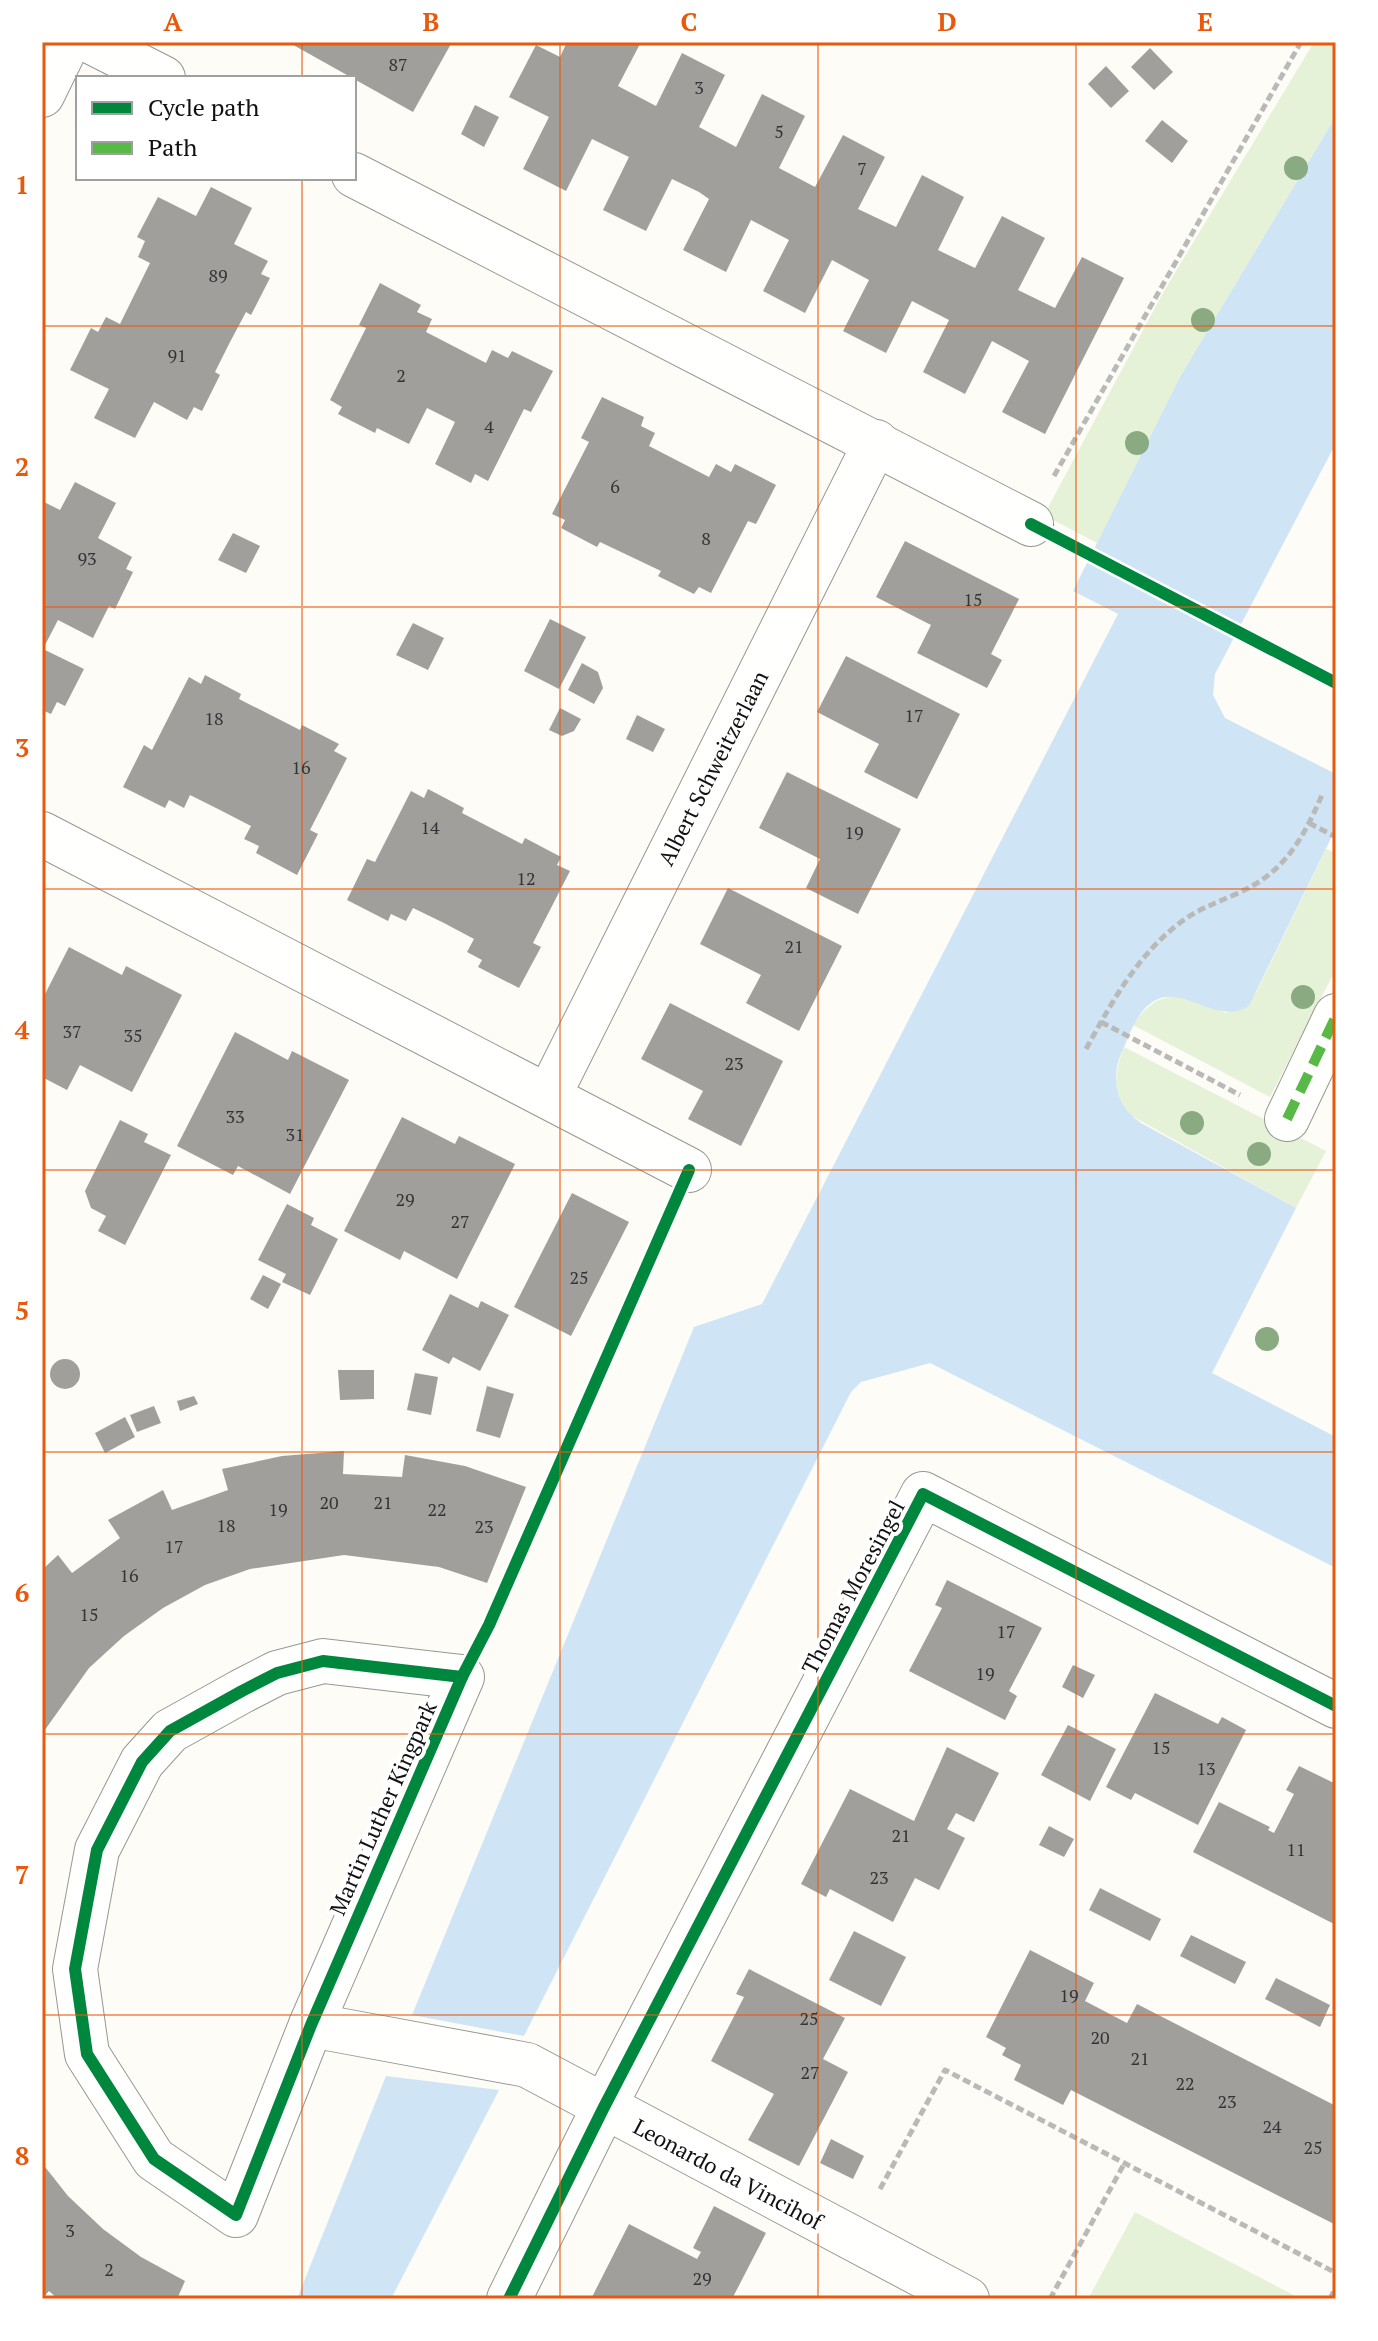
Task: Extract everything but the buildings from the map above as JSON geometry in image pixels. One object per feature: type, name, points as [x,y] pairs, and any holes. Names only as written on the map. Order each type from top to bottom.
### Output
[{"type":"street","points":[[42,95],[68,42]]},
{"type":"street","points":[[92,42],[159,76]]},
{"type":"street","points":[[356,176],[1031,524]]},
{"type":"street","name":"Albert Schweitzerlaan","points":[[549,1095],[876,442]]},
{"type":"street","points":[[42,834],[689,1170]]},
{"type":"street","points":[[1287,1119],[1336,1016]]},
{"type":"street","name":"Thomas Moresingel","points":[[603,2109],[923,1494],[1336,1706]]},
{"type":"street","name":"Martin Luther Kingpark","points":[[323,1661],[462,1677],[449,1706],[311,2025],[236,2215],[154,2159],[87,2054],[75,1969],[97,1850],[142,1762],[170,1731],[277,1673],[323,1661]]},
{"type":"street","name":"Leonardo da Vincihof","points":[[311,2025],[527,2065],[603,2109],[967,2299]]},
{"type":"street","points":[[509,2299],[603,2109]]},
{"type":"path","points":[[1031,524],[1201,213],[1301,42]]},
{"type":"path","points":[[1086,1049],[1130,973],[1155,944],[1199,908],[1264,880],[1287,861],[1322,795]]},
{"type":"path","points":[[1309,823],[1336,837]]},
{"type":"path","points":[[1101,1022],[1174,1061]]},
{"type":"path","points":[[852,2239],[945,2070],[1336,2273]]},
{"type":"path","points":[[1050,2299],[1124,2164]]},
{"type":"path","points":[[1330,2299],[1336,2286]]},
{"type":"green space","points":[[1314,42],[1336,42],[1336,116],[1181,375],[1097,543],[1044,515],[1164,291]]},
{"type":"green space","points":[[1326,849],[1336,853],[1336,969],[1270,1097],[1133,1025],[1144,1011],[1165,998],[1187,998],[1226,1013],[1256,993]]},
{"type":"green space","points":[[1124,1047],[1326,1151],[1296,1208],[1132,1116],[1120,1100],[1116,1083]]},
{"type":"green space","points":[[1135,2212],[1301,2299],[1088,2299]]},
{"type":"water","points":[[1336,116],[1336,443],[1215,674],[1213,695],[1225,718],[1336,774],[1336,828],[1249,1006],[1234,1012],[1172,997],[1157,1000],[1143,1011],[1129,1035],[1116,1076],[1122,1103],[1141,1123],[1296,1208],[1212,1373],[1336,1437],[1336,1568],[930,1363],[861,1382],[851,1392],[524,2036],[412,2015],[694,1327],[762,1304],[1118,614],[1073,591],[1181,375]]},
{"type":"water","points":[[386,2076],[499,2090],[391,2299],[297,2299]]},
{"type":"marked path","points":[[1287,1119],[1336,1016]]},
{"type":"cycle path","points":[[1031,524],[1336,683]]},
{"type":"cycle path","points":[[462,1677],[489,1625],[689,1170]]},
{"type":"cycle path","points":[[509,2299],[603,2109],[923,1494],[1336,1706]]},
{"type":"cycle path","points":[[323,1661],[462,1677],[311,2025],[236,2215],[154,2159],[87,2054],[75,1969],[97,1850],[142,1762],[170,1731],[277,1673],[323,1661]]}]
